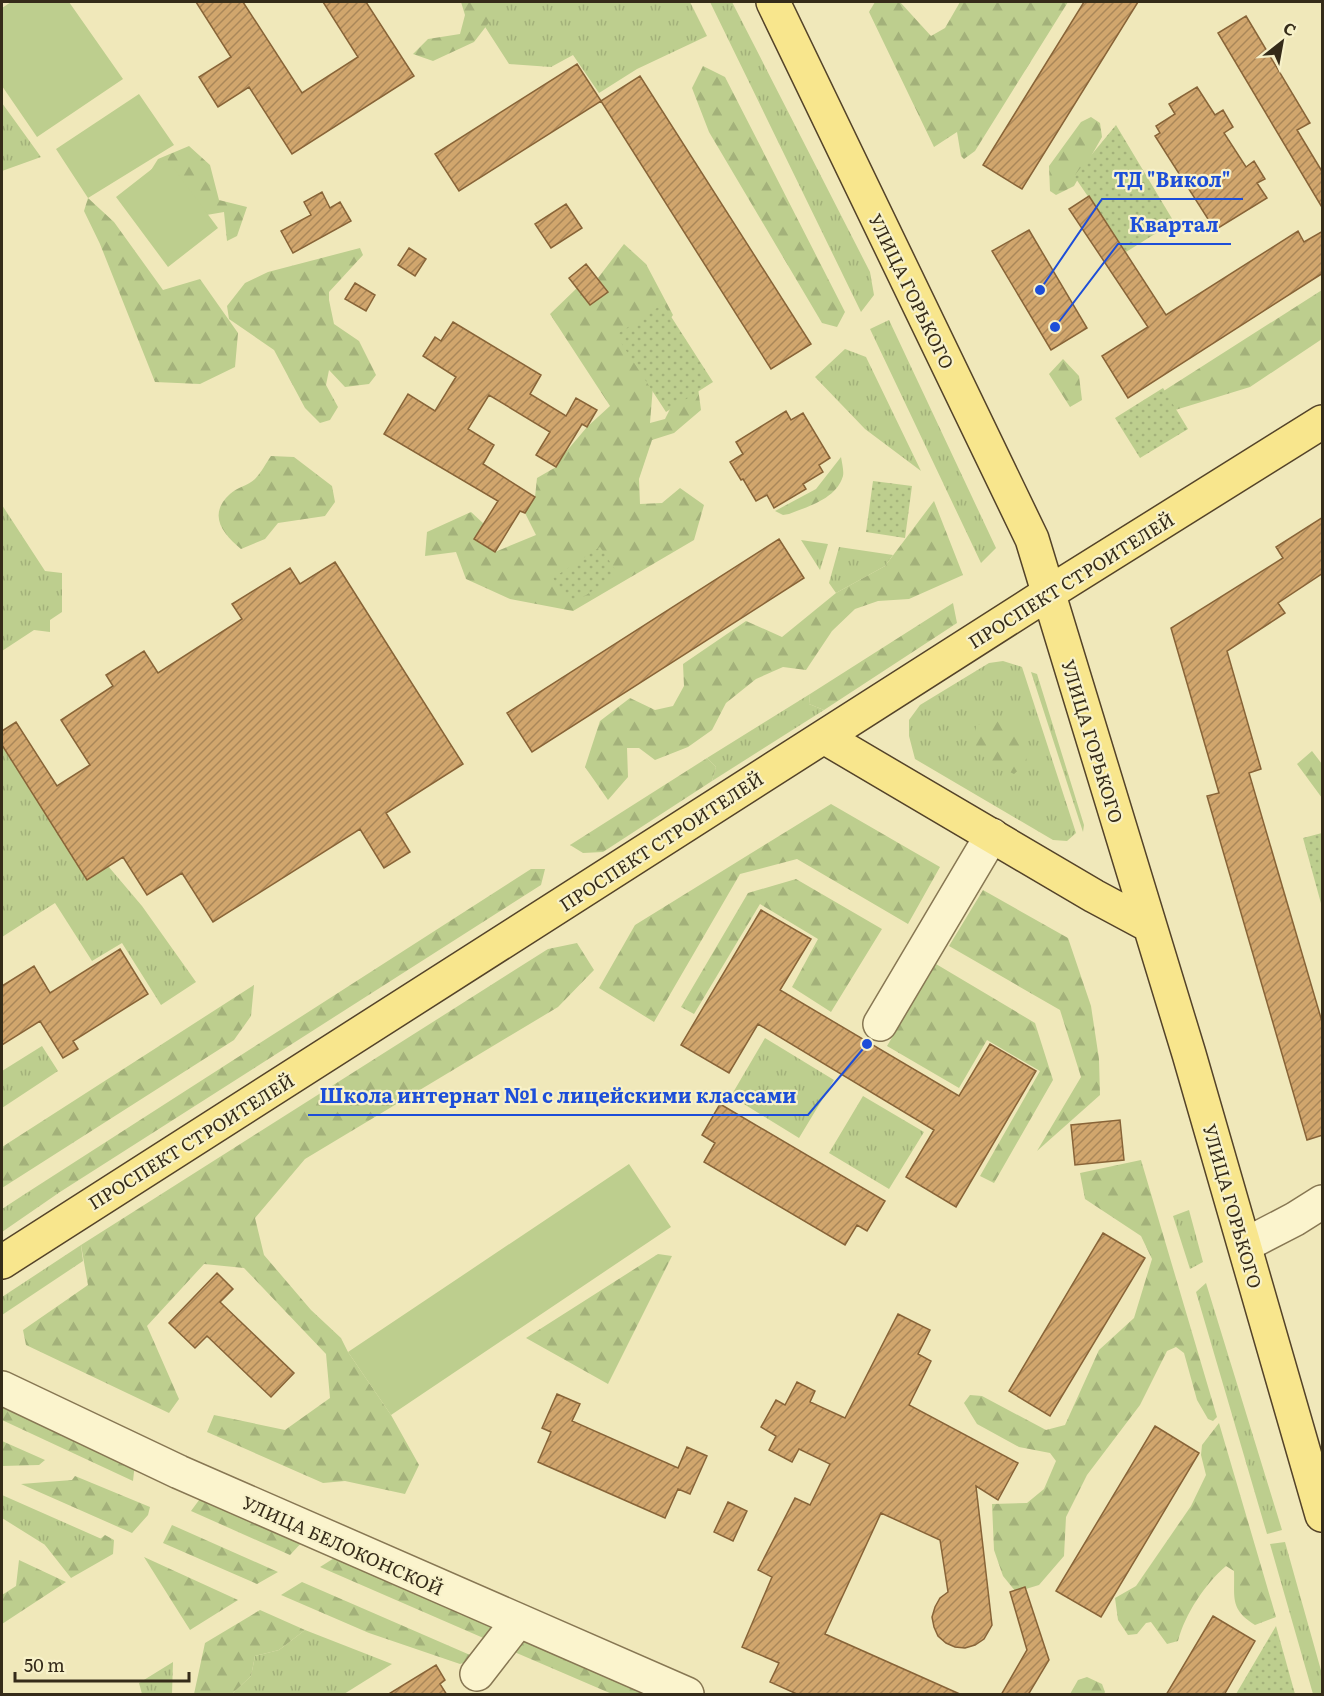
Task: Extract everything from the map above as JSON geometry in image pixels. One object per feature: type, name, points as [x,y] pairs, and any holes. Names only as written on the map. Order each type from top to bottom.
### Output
[{"type":"main road","name":"УЛИЦА ГОРЬКОГО","points":[[773,2],[1032,539],[1150,926],[1323,1515]]},
{"type":"main road","name":"ПРОСПЕКТ СТРОИТЕЛЕЙ","points":[[2,1262],[1047,594],[1323,422]]},
{"type":"main road","points":[[824,737],[1094,896],[1150,926]]},
{"type":"street","points":[[880,1024],[992,836]]},
{"type":"street","points":[[1245,1245],[1323,1202]]},
{"type":"street","name":"УЛИЦА БЕЛОКОНСКОЙ","points":[[2,1388],[179,1472],[687,1695]]},
{"type":"street","points":[[477,1674],[518,1621]]},
{"type":"green space","points":[[11,2],[69,2],[123,79],[37,137],[2,86],[2,8]]},
{"type":"green space","points":[[461,2],[486,2],[491,20],[474,42],[433,61],[413,54],[428,39],[460,34],[465,15]]},
{"type":"green space","points":[[469,2],[690,2],[707,36],[637,69],[599,93],[573,55],[551,67],[509,64]]},
{"type":"green space","points":[[710,2],[732,2],[870,272],[874,295],[861,312]]},
{"type":"green space","points":[[875,2],[900,2],[931,36],[945,28],[960,2],[1068,2],[975,151],[964,159],[961,156],[957,132],[934,147],[869,12]]},
{"type":"green space","points":[[703,66],[725,77],[845,312],[837,327],[822,323],[709,132],[692,88]]},
{"type":"green space","points":[[139,94],[174,145],[88,198],[56,149]]},
{"type":"green space","points":[[2,103],[41,157],[2,171]]},
{"type":"green space","points":[[1091,117],[1100,123],[1102,137],[1074,186],[1056,195],[1050,191],[1049,166],[1081,122]]},
{"type":"green space","points":[[1116,125],[1174,222],[1126,252],[1074,176]]},
{"type":"green space","points":[[189,146],[210,165],[219,200],[247,207],[237,236],[227,241],[224,212],[195,217],[148,175],[158,159]]},
{"type":"green space","points":[[166,158],[218,228],[168,267],[116,197]]},
{"type":"green space","points":[[88,198],[114,222],[163,290],[200,279],[238,333],[235,367],[200,384],[155,382],[100,244],[84,211]]},
{"type":"green space","points":[[624,244],[646,264],[673,315],[649,349],[653,386],[650,423],[665,419],[680,389],[698,388],[701,410],[674,433],[652,440],[639,479],[640,504],[662,503],[680,488],[704,505],[694,540],[573,611],[510,599],[466,579],[456,552],[425,556],[427,532],[471,512],[484,524],[474,539],[495,552],[536,535],[525,513],[535,497],[537,478],[556,467],[587,427],[610,406],[550,314],[577,288],[590,305],[607,292],[598,278]]},
{"type":"green space","points":[[360,248],[363,255],[329,292],[329,300],[334,324],[359,341],[376,375],[369,384],[345,387],[329,370],[326,385],[338,407],[330,420],[320,423],[305,408],[274,350],[229,319],[227,306],[245,283],[268,272]]},
{"type":"green space","points":[[1322,290],[1322,339],[1250,387],[1159,415],[1151,399]]},
{"type":"green space","points":[[663,304],[713,382],[666,412],[616,335]]},
{"type":"green space","points":[[889,320],[996,548],[981,563],[870,329]]},
{"type":"green space","points":[[845,349],[866,357],[921,471],[865,429],[815,377]]},
{"type":"green space","points":[[1063,359],[1079,376],[1082,400],[1070,407],[1049,374]]},
{"type":"green space","points":[[1163,388],[1188,429],[1140,458],[1115,418]]},
{"type":"green space","points":[[271,456],[294,457],[332,486],[335,502],[325,516],[278,523],[265,539],[241,549],[228,537],[220,524],[219,509],[230,494],[255,479]]},
{"type":"green space","points":[[841,457],[843,476],[828,496],[813,505],[789,514],[783,515],[775,511],[816,489]]},
{"type":"green space","points":[[873,481],[912,486],[905,538],[866,532]]},
{"type":"green space","points":[[934,501],[963,575],[909,599],[878,601],[855,609],[832,631],[806,670],[783,667],[756,679],[726,703],[712,730],[688,747],[655,760],[639,748],[627,748],[628,777],[608,800],[585,767],[600,721],[630,698],[655,710],[673,706],[684,686],[683,664],[746,621],[782,637],[836,593],[885,566]]},
{"type":"green space","points":[[2,505],[45,571],[62,573],[62,612],[50,620],[50,632],[34,630],[2,651]]},
{"type":"green space","points":[[801,540],[828,544],[820,570]]},
{"type":"green space","points":[[600,547],[618,574],[571,605],[553,578]]},
{"type":"green space","points":[[839,547],[893,555],[885,566],[836,593],[829,583]]},
{"type":"green space","points":[[953,603],[957,623],[824,710],[809,704],[810,694]]},
{"type":"green space","points":[[1003,661],[1022,667],[1076,833],[1067,841],[1053,840],[915,759],[909,736],[909,720],[920,705],[989,663]]},
{"type":"green space","points":[[1031,672],[1037,674],[1084,825],[1083,832]]},
{"type":"green space","points":[[810,694],[809,704],[824,710],[712,781],[716,767],[707,758]]},
{"type":"green space","points":[[996,716],[1014,719],[1021,726],[1027,763],[1014,774],[995,765],[974,750],[976,726]]},
{"type":"green space","points":[[2,745],[87,879],[108,866],[142,906],[196,982],[161,1005],[122,943],[92,961],[55,903],[2,937]]},
{"type":"green space","points":[[1312,751],[1322,764],[1322,798],[1297,764]]},
{"type":"green space","points":[[707,758],[716,767],[712,781],[603,852],[583,853],[570,845]]},
{"type":"green space","points":[[831,804],[940,867],[908,924],[797,859],[740,874],[654,1022],[599,988],[635,925]]},
{"type":"green space","points":[[1322,833],[1322,907],[1303,838]]},
{"type":"green space","points":[[531,869],[545,869],[541,885],[60,1192],[28,1192]]},
{"type":"green space","points":[[796,879],[882,929],[831,1012],[792,987],[818,939],[760,904],[694,1014],[681,1007],[748,893]]},
{"type":"green space","points":[[983,890],[1068,938],[1091,1006],[1099,1059],[1100,1095],[1037,1151],[1081,1077],[1060,1010],[949,946]]},
{"type":"green space","points":[[577,943],[594,970],[558,1007],[305,1159],[255,1218],[264,1255],[311,1310],[341,1338],[391,1415],[419,1465],[405,1494],[345,1481],[323,1483],[207,1432],[214,1415],[285,1430],[330,1398],[326,1354],[244,1268],[204,1264],[147,1326],[179,1399],[169,1413],[26,1345],[23,1330],[88,1285],[81,1245],[548,949]]},
{"type":"green space","points":[[936,964],[1035,1023],[1053,1080],[994,1183],[980,1176],[1040,1071],[987,1040],[959,1088],[887,1046]]},
{"type":"green space","points":[[254,985],[251,1016],[234,1040],[2,1188],[2,1147]]},
{"type":"green space","points":[[765,1038],[834,1080],[799,1138],[731,1096]]},
{"type":"green space","points":[[42,1046],[58,1071],[2,1108],[2,1071]]},
{"type":"green space","points":[[863,1096],[924,1132],[889,1189],[829,1153]]},
{"type":"green space","points":[[1141,1160],[1217,1417],[1213,1421],[1208,1419],[1197,1400],[1184,1353],[1176,1347],[1167,1351],[1140,1405],[1087,1475],[1066,1517],[1064,1556],[1039,1585],[1016,1592],[1003,1576],[994,1550],[992,1504],[1027,1503],[1044,1489],[1056,1461],[1050,1453],[1019,1447],[977,1424],[964,1403],[970,1395],[982,1396],[1046,1430],[1065,1425],[1099,1350],[1134,1318],[1152,1259],[1141,1236],[1085,1199],[1080,1173]]},
{"type":"green space","points":[[629,1164],[671,1227],[391,1415],[348,1352]]},
{"type":"green space","points":[[28,1192],[60,1192],[2,1232],[2,1209]]},
{"type":"green space","points":[[1189,1210],[1203,1262],[1190,1269],[1173,1216]]},
{"type":"green space","points":[[81,1245],[83,1261],[2,1315],[2,1297]]},
{"type":"green space","points":[[658,1254],[672,1256],[608,1384],[526,1338]]},
{"type":"green space","points":[[1206,1283],[1282,1530],[1267,1534],[1196,1292]]},
{"type":"green space","points":[[2,1399],[135,1463],[133,1481],[2,1420]]},
{"type":"green space","points":[[1219,1423],[1276,1617],[1255,1625],[1241,1613],[1235,1602],[1234,1571],[1226,1566],[1197,1600],[1178,1641],[1167,1644],[1151,1622],[1146,1623],[1137,1634],[1128,1635],[1118,1620],[1115,1598],[1136,1586],[1191,1506],[1206,1475],[1201,1455],[1202,1445]]},
{"type":"green space","points":[[2,1441],[45,1460],[39,1465],[2,1466]]},
{"type":"green space","points":[[75,1476],[150,1507],[148,1515],[132,1533],[21,1484],[72,1480]]},
{"type":"green space","points":[[2,1495],[113,1544],[82,1568],[2,1518]]},
{"type":"green space","points":[[202,1496],[304,1540],[290,1555],[191,1511]]},
{"type":"green space","points":[[172,1525],[278,1572],[257,1584],[163,1543]]},
{"type":"green space","points":[[105,1535],[114,1540],[113,1554],[71,1578],[45,1545],[55,1536],[66,1543],[89,1548]]},
{"type":"green space","points":[[1285,1542],[1322,1674],[1322,1694],[1313,1694],[1270,1544]]},
{"type":"green space","points":[[339,1555],[495,1623],[488,1640],[320,1567]]},
{"type":"green space","points":[[144,1557],[238,1600],[190,1630]]},
{"type":"green space","points":[[19,1560],[66,1582],[2,1624],[2,1595],[16,1586]]},
{"type":"green space","points":[[302,1582],[477,1658],[460,1664],[369,1633],[281,1595]]},
{"type":"green space","points":[[260,1610],[305,1630],[279,1650],[255,1656],[251,1676],[232,1694],[194,1694],[205,1643]]},
{"type":"green space","points":[[1276,1626],[1295,1694],[1236,1694]]},
{"type":"green space","points":[[305,1630],[392,1664],[344,1694],[232,1694],[251,1676],[255,1656],[279,1650]]},
{"type":"green space","points":[[526,1637],[662,1694],[612,1694],[512,1651]]},
{"type":"green space","points":[[173,1662],[172,1694],[142,1694],[139,1683]]},
{"type":"green space","points":[[1087,1677],[1102,1684],[1104,1694],[1070,1694],[1078,1680]]},
{"type":"building","points":[[196,2],[243,2],[302,93],[358,57],[323,2],[366,2],[414,76],[292,154],[249,87],[218,107],[199,77],[231,57]]},
{"type":"building","points":[[1084,2],[1138,2],[1022,189],[983,165]]},
{"type":"building","points":[[1246,16],[1310,123],[1297,130],[1323,173],[1323,209],[1218,33]]},
{"type":"building","points":[[577,64],[601,101],[459,191],[435,154]]},
{"type":"building","points":[[640,76],[811,344],[771,369],[601,101]]},
{"type":"building","points":[[1197,87],[1215,115],[1223,110],[1233,127],[1224,133],[1246,167],[1254,161],[1265,179],[1257,183],[1267,198],[1215,230],[1155,136],[1160,133],[1156,126],[1175,114],[1169,104]]},
{"type":"building","points":[[322,192],[330,208],[340,202],[351,221],[293,253],[281,231],[311,215],[304,202]]},
{"type":"building","points":[[1089,196],[1166,315],[1298,231],[1304,242],[1323,231],[1323,273],[1128,398],[1102,356],[1148,327],[1069,209]]},
{"type":"building","points":[[566,204],[582,228],[551,248],[535,224]]},
{"type":"building","points":[[1029,230],[1087,328],[1051,350],[992,251]]},
{"type":"building","points":[[409,248],[426,259],[415,276],[398,265]]},
{"type":"building","points":[[586,264],[608,292],[590,305],[569,278]]},
{"type":"building","points":[[355,283],[375,295],[366,311],[345,299]]},
{"type":"building","points":[[453,322],[541,375],[530,394],[566,416],[576,398],[597,410],[587,427],[582,424],[556,467],[536,455],[550,432],[489,395],[468,429],[494,445],[483,464],[535,497],[525,513],[520,511],[495,552],[474,539],[498,501],[384,434],[408,394],[435,411],[456,377],[423,356],[435,337],[441,341]]},
{"type":"building","points":[[786,411],[791,420],[803,413],[830,458],[819,465],[823,472],[803,484],[806,489],[774,508],[767,495],[756,501],[730,462],[743,454],[736,442]]},
{"type":"building","points":[[1323,517],[1323,573],[1278,603],[1285,613],[1227,651],[1261,769],[1249,773],[1323,1025],[1323,1135],[1307,1140],[1207,796],[1219,793],[1171,628],[1283,558],[1276,547]]},
{"type":"building","points":[[779,539],[804,578],[532,752],[507,713]]},
{"type":"building","points":[[335,562],[463,764],[386,813],[410,852],[384,868],[360,829],[213,922],[182,873],[147,895],[123,857],[87,880],[2,745],[2,731],[16,722],[57,786],[90,765],[61,720],[113,686],[106,675],[144,651],[158,673],[242,619],[232,604],[290,568],[300,584]]},
{"type":"building","points":[[761,910],[811,939],[780,990],[959,1096],[990,1044],[1036,1071],[956,1207],[906,1177],[934,1130],[758,1024],[729,1073],[681,1045]]},
{"type":"building","points":[[120,949],[148,994],[73,1041],[78,1049],[63,1058],[40,1021],[2,1045],[2,986],[34,966],[50,993]]},
{"type":"building","points":[[720,1104],[885,1201],[867,1231],[857,1225],[845,1245],[704,1162],[715,1143],[702,1135]]},
{"type":"building","points":[[1120,1120],[1124,1160],[1075,1165],[1071,1125]]},
{"type":"building","points":[[1103,1233],[1145,1258],[1050,1416],[1009,1391]]},
{"type":"building","points":[[217,1273],[233,1289],[220,1302],[294,1373],[271,1397],[207,1336],[195,1348],[169,1323]]},
{"type":"building","points":[[898,1314],[930,1330],[918,1354],[931,1361],[909,1405],[1018,1463],[998,1500],[976,1486],[992,1625],[984,1639],[965,1648],[946,1643],[938,1636],[932,1617],[940,1598],[948,1592],[940,1540],[881,1513],[825,1634],[962,1695],[799,1695],[770,1682],[779,1663],[742,1647],[772,1577],[758,1570],[795,1498],[810,1505],[830,1464],[799,1449],[792,1462],[769,1450],[776,1436],[761,1427],[776,1400],[785,1405],[797,1382],[815,1391],[810,1402],[845,1418]]},
{"type":"building","points":[[557,1394],[580,1404],[572,1421],[678,1468],[687,1447],[707,1456],[690,1494],[678,1489],[665,1518],[538,1462],[551,1432],[542,1428]]},
{"type":"building","points":[[1155,1426],[1199,1453],[1101,1617],[1056,1591]]},
{"type":"building","points":[[728,1502],[747,1511],[733,1541],[714,1532]]},
{"type":"building","points":[[1025,1587],[1049,1660],[1028,1695],[1001,1695],[1027,1650],[1010,1592]]},
{"type":"building","points":[[1213,1616],[1255,1641],[1224,1695],[1166,1695]]},
{"type":"building","points":[[436,1665],[445,1680],[440,1684],[447,1695],[387,1695]]},
{"type":"place","name":"ТД \"Викол\"","points":[[1040,290]]},
{"type":"place","name":"Квартал","points":[[1055,327]]},
{"type":"place","name":"Школа интернат №1 с лицейскими классами","points":[[867,1044]]}]
